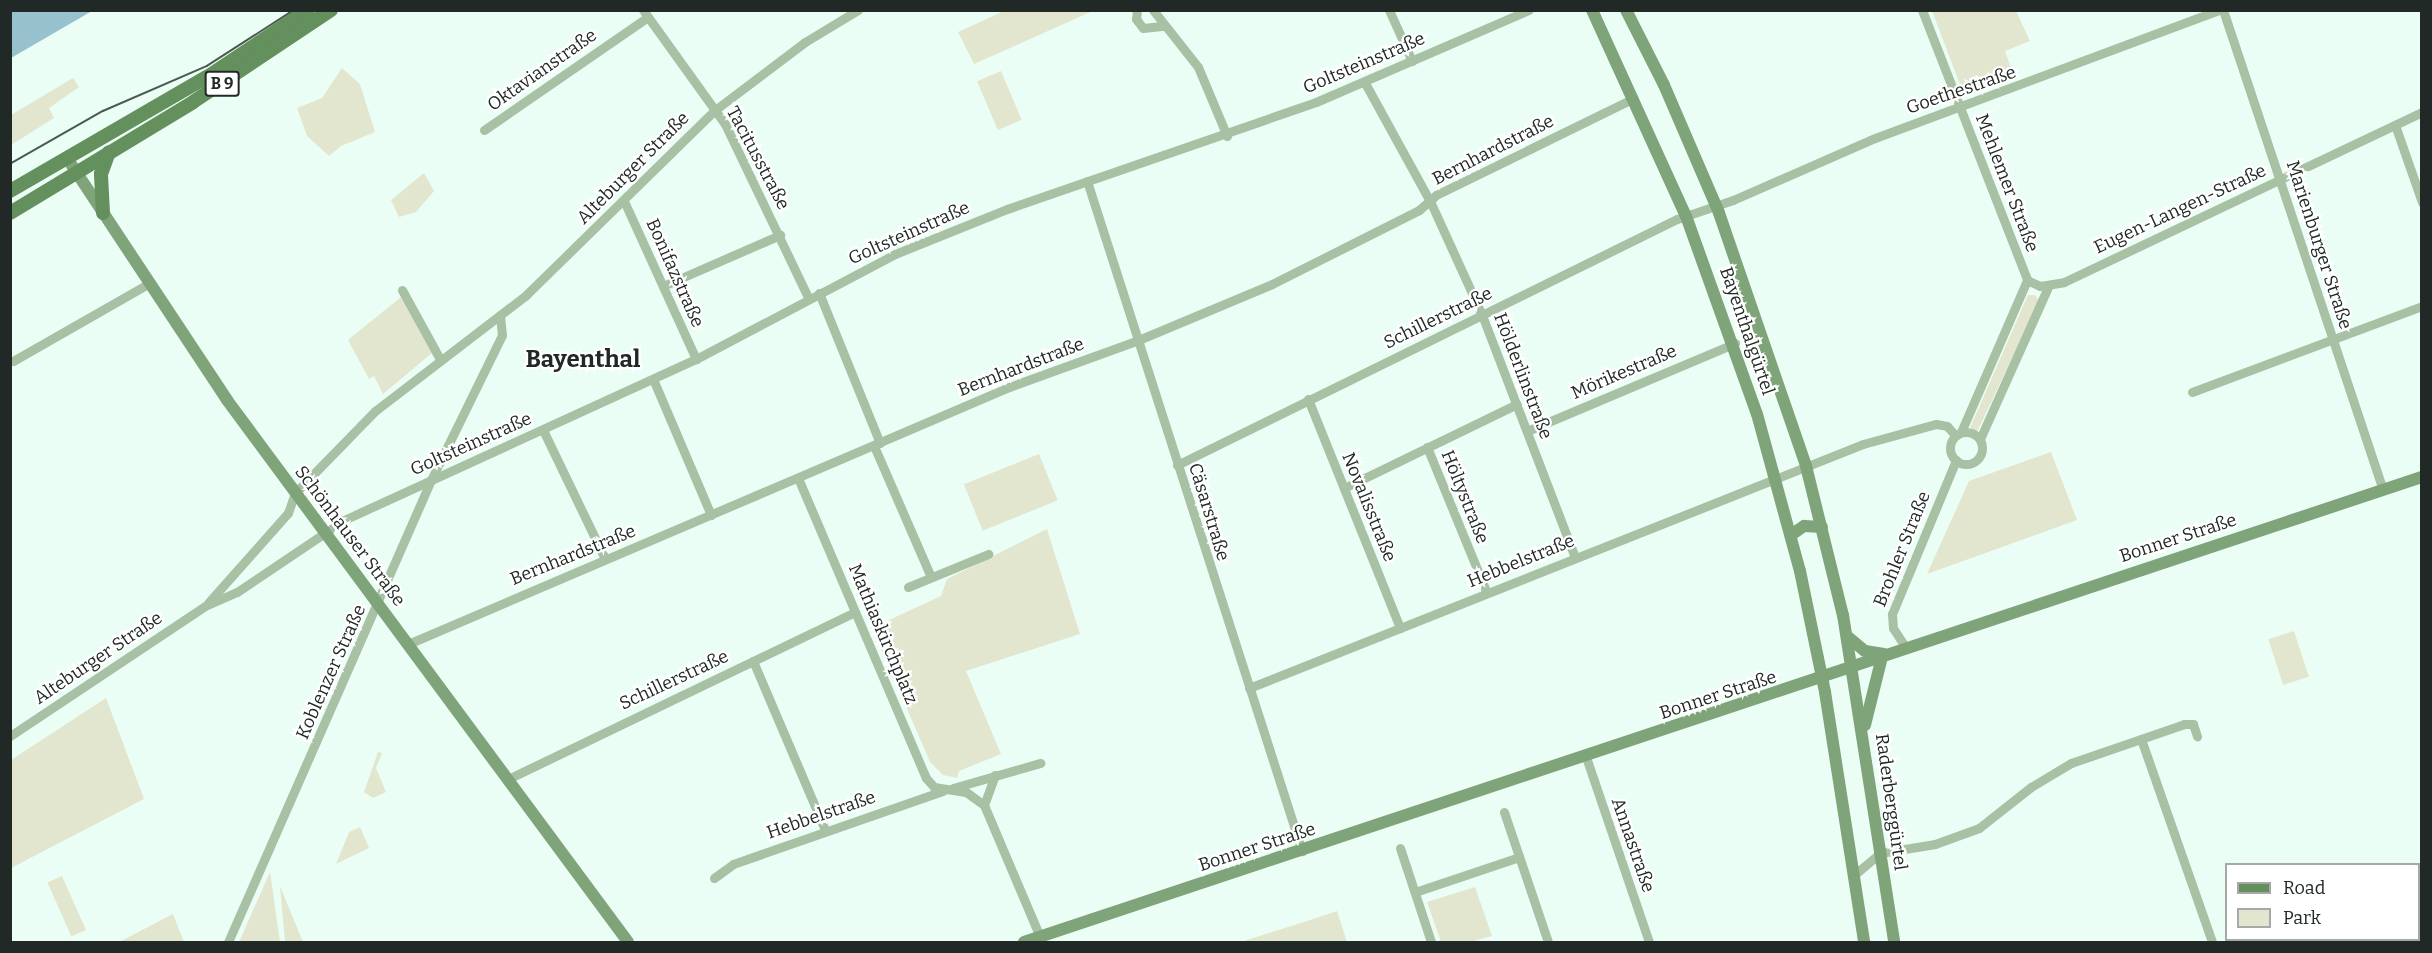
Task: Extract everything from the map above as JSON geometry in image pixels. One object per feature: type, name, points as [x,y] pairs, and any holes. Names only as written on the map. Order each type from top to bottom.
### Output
[{"type":"main road","name":"B 9","points":[[10,191],[233,61],[308,10]]},
{"type":"main road","name":"B 9","points":[[10,213],[193,102],[331,10]]},
{"type":"main road","name":"Bayenthalgürtel","points":[[1592,10],[1635,98],[1686,216],[1735,343],[1791,535],[1821,679]]},
{"type":"main road","name":"Bayenthalgürtel","points":[[1626,10],[1664,85],[1716,206],[1806,466],[1822,526],[1852,668]]},
{"type":"main road","points":[[103,213],[101,174],[109,152]]},
{"type":"main road","name":"Schönhauser Straße","points":[[67,158],[148,284],[324,534],[628,942]]},
{"type":"main road","name":"Bonner Straße","points":[[1024,942],[1821,679],[1885,655],[2421,477]]},
{"type":"main road","points":[[1791,535],[1804,526],[1822,526]]},
{"type":"main road","points":[[1847,636],[1873,655],[1885,655],[1863,732]]},
{"type":"main road","name":"Raderberggürtel","points":[[1852,668],[1894,942]]},
{"type":"main road","points":[[1821,679],[1864,942]]},
{"type":"main road","name":"Schönhauser Straße","points":[[617,927],[620,942]]},
{"type":"street","name":"Alteburger Straße","points":[[205,606],[288,513],[295,493],[375,411],[526,295],[715,110],[805,42],[858,10]]},
{"type":"street","points":[[1137,10],[1136,19],[1143,28],[1162,26]]},
{"type":"street","points":[[1153,10],[1162,26],[1198,67],[1227,136]]},
{"type":"street","points":[[1389,10],[1412,62]]},
{"type":"street","name":"Goltsteinstraße","points":[[324,534],[344,520],[653,380],[809,298],[928,240],[1087,181],[1227,136],[1365,83],[1528,10]]},
{"type":"street","name":"Mehlemer Straße","points":[[1922,10],[2027,280],[2049,286]]},
{"type":"street","name":"Goethestraße","points":[[1716,206],[1866,142],[2221,10]]},
{"type":"street","name":"Marienburger Straße","points":[[2221,10],[2281,180],[2383,490]]},
{"type":"street","name":"Tacitusstraße","points":[[646,14],[715,110],[809,298]]},
{"type":"street","name":"Oktavianstraße","points":[[484,130],[646,14]]},
{"type":"street","name":"Hölderlinstraße","points":[[1365,83],[1430,201],[1482,315],[1575,557]]},
{"type":"street","name":"Bernhardstraße","points":[[408,644],[604,557],[711,515],[1009,387],[1136,341],[1272,284],[1430,201],[1436,195],[1635,98]]},
{"type":"street","name":"Eugen-Langen-Straße","points":[[2049,286],[2281,180],[2421,112]]},
{"type":"street","points":[[2395,125],[2421,202]]},
{"type":"street","name":"Cäsarstraße","points":[[1087,181],[1136,341],[1302,851]]},
{"type":"street","name":"Bonifazstraße","points":[[624,201],[696,359]]},
{"type":"street","name":"Schillerstraße","points":[[1177,465],[1686,216],[1716,206]]},
{"type":"street","points":[[663,286],[780,236]]},
{"type":"street","points":[[2027,280],[1958,434],[1949,448],[1956,460],[1972,463],[1979,458],[1980,439],[2049,286]]},
{"type":"street","points":[[13,361],[148,284]]},
{"type":"street","points":[[402,290],[440,359]]},
{"type":"street","points":[[819,293],[931,577]]},
{"type":"street","points":[[2192,392],[2421,306]]},
{"type":"street","name":"Koblenzer Straße","points":[[228,942],[378,606],[431,480],[502,335],[500,315]]},
{"type":"street","name":"Mörikestraße","points":[[1527,431],[1735,343]]},
{"type":"street","points":[[653,380],[711,515]]},
{"type":"street","name":"Novalisstraße","points":[[1308,399],[1400,628]]},
{"type":"street","points":[[1344,488],[1517,404]]},
{"type":"street","name":"Hebbelstraße","points":[[1249,688],[1863,444],[1936,424],[1947,426],[1958,434]]},
{"type":"street","points":[[543,430],[604,557]]},
{"type":"street","points":[[1958,434],[1972,432],[1980,439]]},
{"type":"street","name":"Höltystraße","points":[[1427,447],[1487,593]]},
{"type":"street","name":"Brohler Straße","points":[[1906,648],[1891,621],[1956,460]]},
{"type":"street","name":"Mathiaskirchplatz","points":[[798,478],[926,778],[946,790],[966,792],[984,805]]},
{"type":"street","name":"Alteburger Straße","points":[[10,736],[205,606],[237,592],[324,534]]},
{"type":"street","points":[[908,587],[988,554]]},
{"type":"street","name":"Schillerstraße","points":[[507,779],[855,612]]},
{"type":"street","points":[[753,661],[825,830]]},
{"type":"street","points":[[1854,875],[1880,853],[1957,837],[1998,815],[2051,773],[2184,724],[2193,724],[2198,736]]},
{"type":"street","points":[[2141,739],[2212,942]]},
{"type":"street","name":"Annastraße","points":[[1586,757],[1649,942]]},
{"type":"street","points":[[946,790],[1040,763]]},
{"type":"street","points":[[995,775],[984,805],[1040,938]]},
{"type":"street","name":"Hebbelstraße","points":[[714,878],[733,864],[825,830],[946,790]]},
{"type":"street","points":[[1504,812],[1548,942]]},
{"type":"street","points":[[1400,848],[1431,942]]},
{"type":"street","points":[[1415,892],[1519,857]]},
{"type":"green space","points":[[1006,10],[1093,11],[974,64],[958,32]]},
{"type":"green space","points":[[1932,11],[2016,11],[2030,41],[2005,51],[2013,74],[1964,95]]},
{"type":"green space","points":[[342,68],[360,84],[375,132],[341,146],[329,156],[307,136],[297,108],[322,98]]},
{"type":"green space","points":[[1001,71],[1022,120],[998,130],[977,81]]},
{"type":"green space","points":[[73,78],[79,87],[49,108],[54,118],[11,145],[11,115]]},
{"type":"green space","points":[[424,173],[434,191],[416,212],[399,217],[391,200]]},
{"type":"green space","points":[[2028,295],[2035,295],[2039,301],[1977,432],[1970,428]]},
{"type":"green space","points":[[401,297],[432,353],[383,394],[374,376],[369,379],[348,340]]},
{"type":"green space","points":[[2051,452],[2077,520],[1927,574],[1969,481]]},
{"type":"green space","points":[[1039,454],[1058,500],[983,531],[964,484]]},
{"type":"green space","points":[[1047,529],[1080,634],[966,671],[1001,754],[959,771],[957,778],[943,775],[930,762],[872,628],[941,596],[947,579]]},
{"type":"green space","points":[[2294,631],[2309,677],[2283,685],[2268,639]]},
{"type":"green space","points":[[106,698],[144,799],[11,868],[11,760]]},
{"type":"green space","points":[[378,752],[382,753],[376,768],[386,792],[373,798],[364,792]]},
{"type":"green space","points":[[360,827],[369,848],[336,864],[349,832]]},
{"type":"green space","points":[[270,872],[280,942],[239,942]]},
{"type":"green space","points":[[62,876],[86,930],[71,936],[47,883]]},
{"type":"green space","points":[[280,886],[303,942],[285,942]]},
{"type":"green space","points":[[1475,887],[1492,936],[1470,942],[1441,942],[1427,902]]},
{"type":"green space","points":[[1337,911],[1347,942],[1241,942],[1310,920]]},
{"type":"green space","points":[[173,914],[184,942],[119,942]]},
{"type":"water","points":[[11,10],[92,10],[92,11],[11,58]]},
{"type":"tram line","points":[[10,164],[103,111],[207,66],[294,10]]},
{"type":"district","name":"Bayenthal","points":[[583,360]]}]
